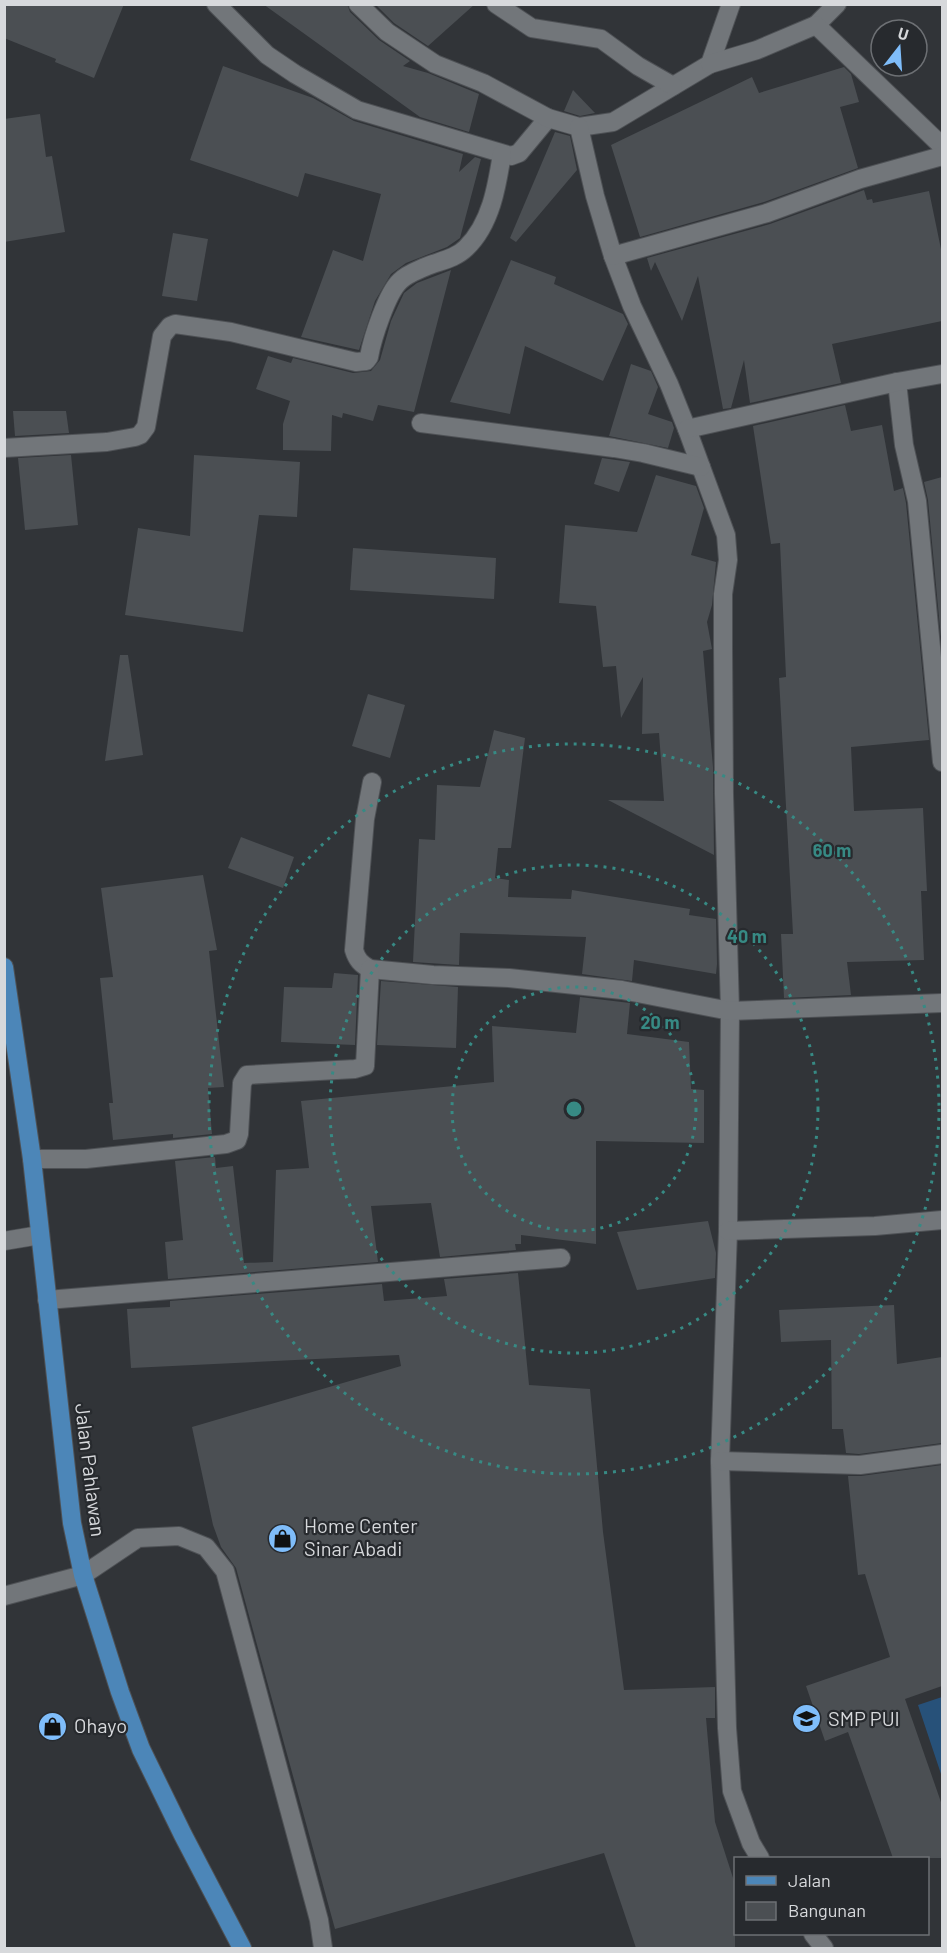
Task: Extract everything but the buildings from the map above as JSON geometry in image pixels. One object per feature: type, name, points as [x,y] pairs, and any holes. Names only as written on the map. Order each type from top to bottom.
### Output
[{"type":"main road","name":"Jalan Pahlawan","points":[[4,967],[32,1159],[72,1523],[83,1575],[120,1692],[141,1749],[242,1948]]},
{"type":"street","points":[[216,4],[267,55],[357,110],[511,156],[519,153],[548,118]]},
{"type":"street","points":[[358,4],[387,32],[435,64],[483,82],[548,118],[579,127],[613,122],[710,64],[757,50],[816,25],[837,4]]},
{"type":"street","points":[[496,4],[532,28],[601,39],[638,66],[673,86]]},
{"type":"street","points":[[710,64],[731,4]]},
{"type":"street","points":[[816,25],[942,146]]},
{"type":"street","points":[[579,127],[595,196],[613,256],[632,306],[669,384],[726,535],[728,560],[723,594],[724,794],[730,1011],[728,1231],[720,1461],[727,1728],[732,1791],[759,1857]]},
{"type":"street","points":[[4,448],[107,442],[140,435],[146,427],[162,336],[170,326],[176,324],[231,332],[356,362],[366,361],[388,298],[394,288],[410,274],[453,257],[466,248],[478,232],[487,217],[502,154]]},
{"type":"street","points":[[613,256],[767,213],[860,179],[942,156]]},
{"type":"street","points":[[687,429],[942,374]]},
{"type":"street","points":[[897,382],[904,445],[917,501],[942,762]]},
{"type":"street","points":[[421,423],[615,448],[701,467]]},
{"type":"street","points":[[372,782],[365,819],[354,950],[361,964],[370,969],[433,975],[509,978],[622,990],[730,1011],[942,1003]]},
{"type":"street","points":[[32,1159],[86,1159],[226,1144],[237,1140],[242,1083],[247,1075],[355,1069],[365,1066],[370,969]]},
{"type":"street","points":[[728,1231],[875,1226],[942,1220]]},
{"type":"street","points":[[4,1241],[40,1235]]},
{"type":"street","points":[[47,1299],[561,1258]]},
{"type":"street","points":[[720,1461],[860,1465],[942,1454]]},
{"type":"street","points":[[4,1596],[83,1575],[138,1538],[179,1536],[206,1547],[225,1571],[319,1920],[323,1948]]},
{"type":"street","points":[[814,1935],[824,1948]]},
{"type":"shaded area","points":[[942,1697],[942,1777],[918,1705]]},
{"type":"place","name":"Home Center Sinar Abadi","points":[[283,1538]]},
{"type":"place","name":"SMP PUI","points":[[807,1719]]},
{"type":"place","name":"Ohayo","points":[[53,1726]]}]
